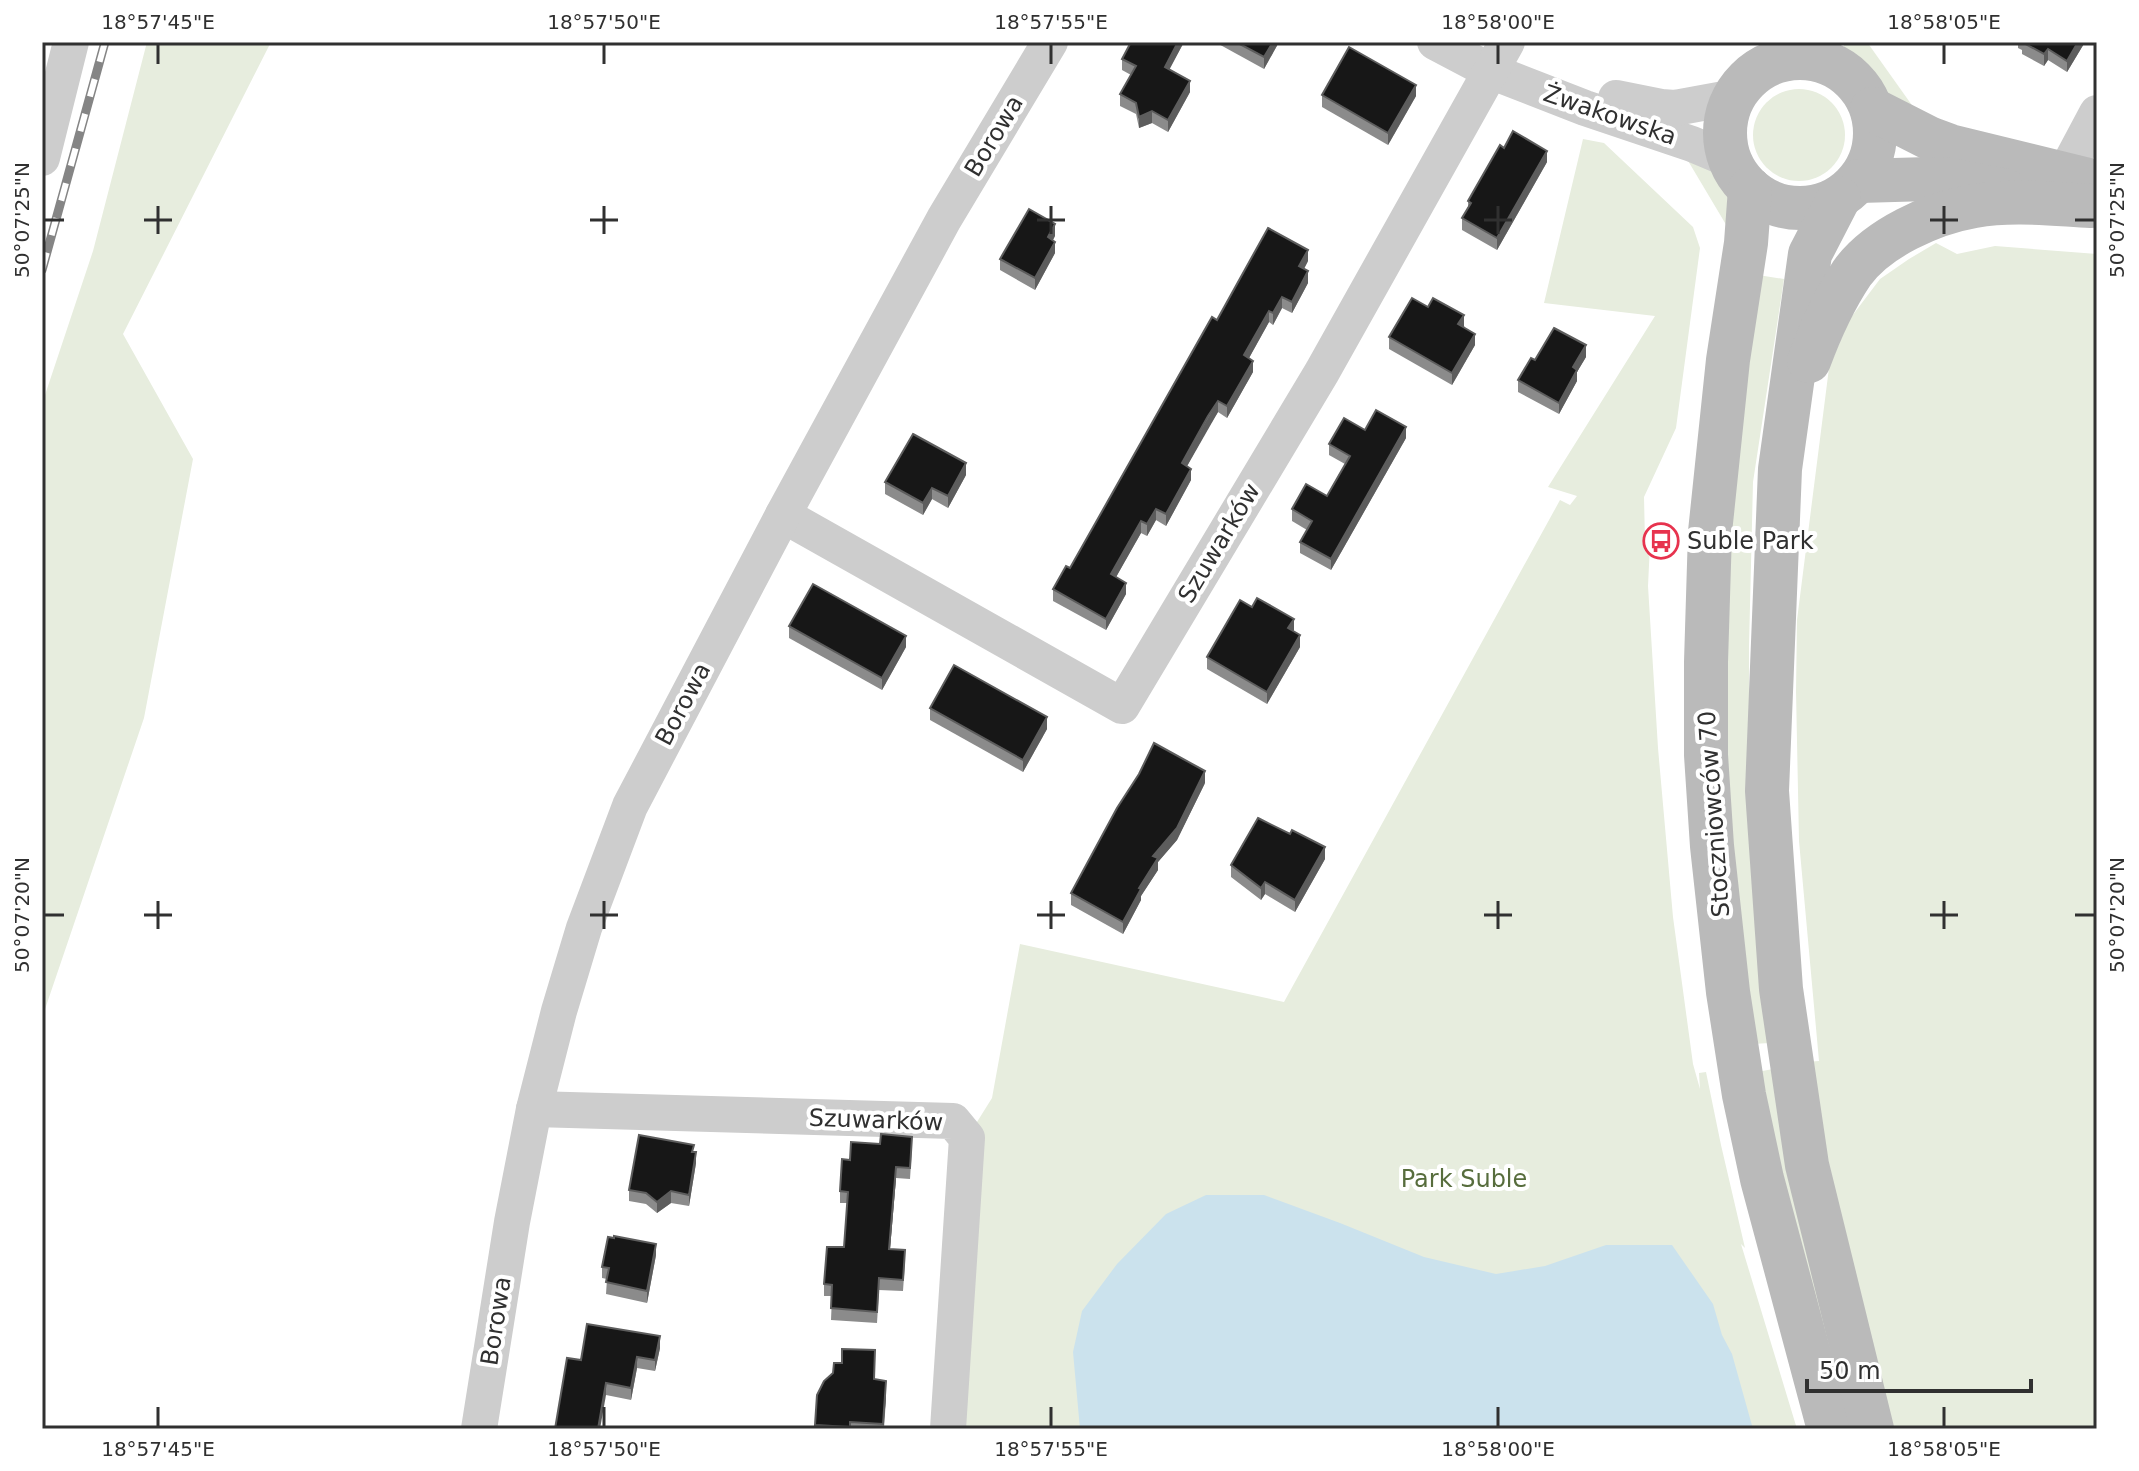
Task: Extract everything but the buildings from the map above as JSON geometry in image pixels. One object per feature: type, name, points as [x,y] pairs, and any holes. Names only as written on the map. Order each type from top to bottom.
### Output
[{"type":"street","points":[[42,158],[71,42]]},
{"type":"street","name":"Borowa","points":[[479,1429],[512,1222],[534,1109],[584,928],[630,806],[944,219],[1050,42]]},
{"type":"street","name":"Żwakowska","points":[[1435,42],[1498,57],[1661,107],[1675,108],[1735,97]]},
{"type":"street","points":[[1872,1429],[1807,1165],[1781,989],[1767,791],[1780,469],[1810,254],[1849,190],[1869,165],[1875,147],[1876,128],[1872,109],[1836,54],[1819,60],[1801,58],[1788,51],[1747,80],[1735,97],[1727,117],[1725,139],[1740,175],[1770,202],[1793,208],[1817,207],[1849,190],[1929,179],[2087,192]]},
{"type":"street","name":"Szuwarków","points":[[783,515],[1122,706],[1322,372],[1498,57]]},
{"type":"street","name":"Żwakowska","points":[[1498,57],[1585,108],[1692,144],[1740,175]]},
{"type":"street","points":[[1872,109],[1931,139],[2087,192]]},
{"type":"street","points":[[2087,192],[2097,113]]},
{"type":"street","name":"Stoczniowców 70","points":[[1740,175],[1746,243],[1728,360],[1710,532],[1706,662],[1706,755],[1710,815],[1728,992],[1744,1095],[1762,1179],[1829,1429]]},
{"type":"street","points":[[1784,437],[1821,329],[1854,271],[1877,249],[1930,218],[1975,206],[2087,192]]},
{"type":"street","name":"Szuwarków","points":[[534,1109],[953,1121],[967,1138],[948,1429]]},
{"type":"green space","points":[[147,42],[271,42],[123,334],[193,459],[144,718],[42,1018],[42,404],[93,251]]},
{"type":"green space","points":[[1844,42],[1867,42],[1926,125],[1878,97],[1872,85],[1848,59]]},
{"type":"green space","points":[[1790,89],[1808,89],[1825,96],[1838,109],[1845,135],[1838,161],[1825,174],[1808,181],[1790,181],[1773,174],[1760,161],[1753,144],[1753,126],[1760,109],[1773,96]]},
{"type":"green space","name":"Park Suble","points":[[1583,139],[1604,143],[1693,227],[1700,248],[1676,428],[1644,497],[1645,542],[1650,544],[1648,586],[1658,748],[1673,917],[1693,1064],[1700,1089],[1699,1073],[1706,1072],[1745,1248],[1741,1244],[1797,1429],[949,1429],[967,1138],[992,1098],[1020,944],[1284,1002],[1560,500],[1570,505],[1577,496],[1548,487],[1655,316],[1544,303]]},
{"type":"green space","points":[[1681,149],[1721,178],[1730,197],[1731,233]]},
{"type":"green space","points":[[1936,243],[1957,254],[1995,246],[2097,254],[2097,1429],[1891,1429],[1805,1062],[1819,1061],[1799,841],[1797,620],[1829,368],[1849,320],[1880,279]]},
{"type":"green space","points":[[1758,275],[1784,279],[1753,482],[1749,778],[1770,1043],[1752,1044],[1727,780],[1724,646],[1732,479]]},
{"type":"green space","points":[[1773,1069],[1846,1429],[1757,1072]]},
{"type":"water","points":[[1206,1195],[1264,1195],[1424,1257],[1496,1274],[1545,1266],[1606,1245],[1672,1245],[1713,1304],[1722,1335],[1732,1354],[1753,1429],[1080,1429],[1073,1352],[1082,1311],[1117,1264],[1166,1214]]},
{"type":"railway","points":[[42,270],[105,42]]},
{"type":"place","name":"Suble Park","points":[[1661,541]]}]
